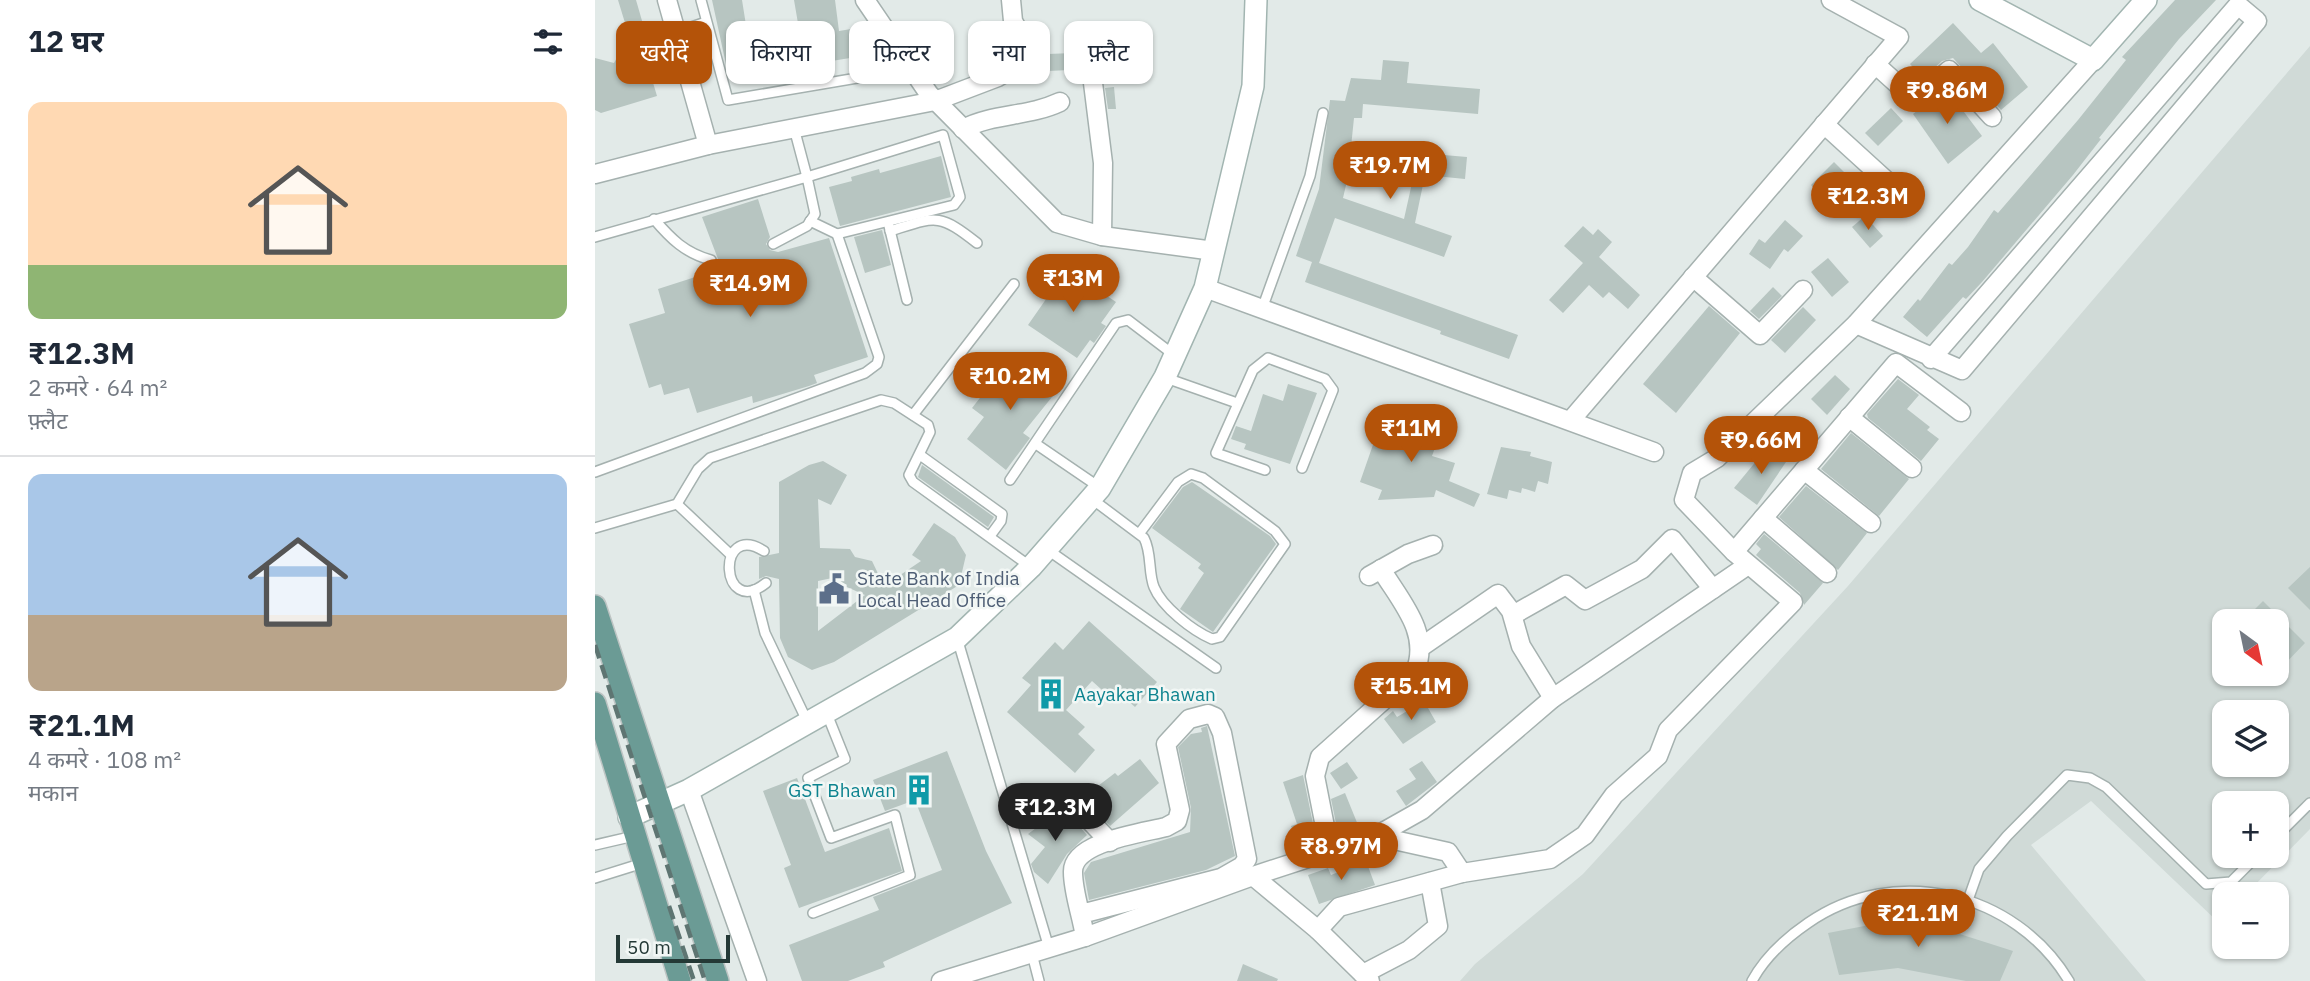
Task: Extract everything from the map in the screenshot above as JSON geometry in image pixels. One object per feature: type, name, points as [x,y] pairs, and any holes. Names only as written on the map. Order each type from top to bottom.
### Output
[{"type":"main road","points":[[595,606],[717,981]]},
{"type":"main road","points":[[595,703],[680,981]]},
{"type":"street","points":[[667,0],[674,21]]},
{"type":"street","points":[[865,0],[935,101],[1058,223],[1102,236],[1214,251]]},
{"type":"street","points":[[595,174],[708,145],[935,101],[998,77],[1033,58],[1013,21],[1011,0]]},
{"type":"street","points":[[632,826],[659,805],[957,638],[1031,567],[1095,493],[1165,377],[1205,288],[1253,86],[1256,0]]},
{"type":"street","points":[[1571,420],[1899,37],[1831,0]]},
{"type":"street","points":[[1980,0],[2093,60]]},
{"type":"street","points":[[1318,930],[1339,907],[1462,873],[1550,859],[1585,835],[1614,795],[1658,756],[1668,730],[1793,602],[1734,552],[1684,500],[1692,473],[1717,458],[1856,324],[2146,0]]},
{"type":"street","points":[[1856,324],[1931,359],[1962,370],[2257,21],[2238,5],[1931,359]]},
{"type":"street","points":[[1875,64],[1915,100],[1949,70],[1991,117]]},
{"type":"street","points":[[691,84],[708,145]]},
{"type":"street","points":[[1093,84],[1103,163],[1102,236]]},
{"type":"street","points":[[964,129],[982,119],[1037,111],[1059,102]]},
{"type":"street","points":[[1824,124],[1902,195]]},
{"type":"street","points":[[1693,277],[1760,335],[1803,290]]},
{"type":"street","points":[[1205,288],[1654,452]]},
{"type":"street","points":[[1734,552],[1896,363],[1961,412]]},
{"type":"street","points":[[1849,416],[1912,468]]},
{"type":"street","points":[[1804,470],[1871,523]]},
{"type":"street","points":[[1763,518],[1827,573]]},
{"type":"street","points":[[1513,615],[1566,585],[1585,600],[1608,590],[1641,569],[1672,539],[1713,589]]},
{"type":"street","points":[[1330,852],[1315,776],[1320,757],[1415,672],[1422,647],[1416,630],[1375,572],[1433,545]]},
{"type":"street","points":[[941,981],[1085,937],[1252,876],[1376,836],[1422,810],[1553,698],[1748,565]]},
{"type":"street","points":[[1422,647],[1495,595],[1501,596],[1513,615],[1521,646],[1553,698]]},
{"type":"street","points":[[1081,914],[1221,878],[1242,866],[1247,859],[1221,733],[1215,717],[1208,714],[1189,719],[1174,732],[1167,744],[1180,810],[1177,821],[1166,827],[1088,847],[1075,860],[1072,871],[1085,937]]},
{"type":"street","points":[[689,790],[757,981]]},
{"type":"street","points":[[1074,804],[1110,842]]},
{"type":"street","points":[[1376,836],[1448,852],[1462,873]]},
{"type":"street","points":[[1252,876],[1318,930],[1366,977],[1409,950],[1439,926],[1430,882]]},
{"type":"lane","points":[[701,0],[706,21]]},
{"type":"lane","points":[[712,43],[728,100],[849,79]]},
{"type":"lane","points":[[1262,309],[1310,176],[1323,113]]},
{"type":"lane","points":[[773,244],[807,226],[815,214],[794,128]]},
{"type":"lane","points":[[595,237],[943,135],[960,197],[958,203],[889,226]]},
{"type":"lane","points":[[810,221],[837,234],[934,217],[955,226],[977,243]]},
{"type":"lane","points":[[654,219],[675,242],[693,255],[711,260]]},
{"type":"lane","points":[[889,226],[907,300]]},
{"type":"lane","points":[[595,472],[865,373],[877,364],[879,357],[837,234]]},
{"type":"lane","points":[[913,415],[1014,284]]},
{"type":"lane","points":[[1010,480],[1116,323],[1128,320],[1174,355]]},
{"type":"lane","points":[[1265,470],[1216,453],[1253,370],[1268,358],[1330,383],[1333,390],[1302,468]]},
{"type":"lane","points":[[1165,377],[1237,403]]},
{"type":"lane","points":[[595,528],[677,504],[698,469],[709,458],[881,400],[928,425],[930,432],[909,475],[913,482],[1031,567]]},
{"type":"lane","points":[[1036,444],[1139,534],[1147,544],[1153,586],[1159,595],[1177,613],[1212,639],[1220,637],[1285,544],[1275,531],[1203,478],[1191,474],[1178,482],[1139,534]]},
{"type":"lane","points":[[920,455],[1002,514],[1001,521],[991,536]]},
{"type":"lane","points":[[677,504],[731,555]]},
{"type":"lane","points":[[764,551],[744,546],[731,555],[727,569],[733,583],[739,588],[754,590],[766,583]]},
{"type":"lane","points":[[1046,549],[1216,668]]},
{"type":"lane","points":[[754,590],[765,633],[845,759],[808,778],[831,838],[895,815],[910,875],[813,913]]},
{"type":"lane","points":[[957,638],[1041,951],[1039,981]]},
{"type":"lane","points":[[1968,900],[1979,869],[2007,836],[2067,775],[2090,778],[2106,787],[2206,884],[2231,882],[2245,868]]},
{"type":"lane","points":[[2289,824],[2310,803]]},
{"type":"lane","points":[[595,845],[632,826]]},
{"type":"lane","points":[[595,878],[643,863]]},
{"type":"lane","points":[[1752,981],[1787,937],[1825,911],[1868,895],[1913,890],[1968,900],[1996,911],[2029,933],[2057,962],[2069,981]]},
{"type":"shaded area","points":[[2310,46],[2310,829],[2289,850],[2289,791],[2212,791],[2212,868],[2272,868],[2258,882],[2212,882],[2212,916],[2091,801],[2031,845],[2146,981],[1460,981],[1475,964],[1583,874],[1848,586]]},
{"type":"building","points":[[618,0],[636,0],[642,21],[624,21]]},
{"type":"building","points":[[712,0],[742,0],[745,21],[726,21],[726,64]]},
{"type":"building","points":[[794,0],[835,0],[839,31],[849,29],[849,58],[835,60],[835,21],[798,21]]},
{"type":"building","points":[[2175,0],[2216,0],[2179,39],[2099,138],[2101,139],[2073,175],[1982,282],[1966,299],[1963,297],[1927,337],[1903,317],[1918,299],[1920,301],[1949,263],[1952,265],[1968,247],[1994,210],[1998,213],[2078,120],[2126,60],[2122,57]]},
{"type":"building","points":[[1953,23],[1981,53],[1993,43],[2028,87],[2001,110],[1953,58],[1942,61],[1923,78],[1910,64]]},
{"type":"building","points":[[1064,53],[1064,70],[1050,71],[1050,54]]},
{"type":"building","points":[[595,58],[614,63],[616,59],[616,84],[653,84],[657,96],[601,113],[595,110]]},
{"type":"building","points":[[1383,60],[1409,62],[1407,83],[1480,89],[1478,114],[1363,104],[1362,118],[1354,118],[1351,147],[1467,157],[1465,179],[1425,175],[1415,223],[1452,236],[1444,257],[1335,218],[1319,263],[1518,335],[1509,359],[1440,334],[1441,331],[1305,282],[1312,262],[1296,256],[1319,189],[1330,100],[1345,101],[1351,78],[1381,80]],"holes":[[[1350,168],[1414,174],[1404,219],[1343,198]]]},
{"type":"building","points":[[1114,87],[1116,109],[1108,109],[1105,88]]},
{"type":"building","points":[[1946,88],[1982,136],[1948,164],[1913,114]]},
{"type":"building","points":[[1891,108],[1903,121],[1878,146],[1865,133]]},
{"type":"building","points":[[941,156],[951,197],[840,226],[829,187],[852,181],[851,177],[879,169],[880,173]]},
{"type":"building","points":[[1834,162],[1847,175],[1824,198],[1811,185]]},
{"type":"building","points":[[758,199],[770,237],[766,244],[770,250],[778,252],[829,238],[868,357],[814,375],[817,383],[809,386],[753,403],[752,396],[697,413],[689,388],[664,395],[661,384],[649,388],[629,324],[665,313],[658,289],[714,271],[718,259],[702,217]]},
{"type":"building","points":[[1865,216],[1883,236],[1870,248],[1852,227]]},
{"type":"building","points":[[1785,220],[1803,236],[1788,252],[1784,249],[1770,269],[1749,254],[1759,239],[1765,243]]},
{"type":"building","points":[[1583,226],[1593,235],[1598,229],[1612,242],[1599,257],[1640,295],[1628,309],[1609,292],[1603,298],[1589,285],[1563,313],[1549,300],[1583,263],[1564,246]]},
{"type":"building","points":[[882,230],[891,265],[865,273],[854,237]]},
{"type":"building","points":[[1828,258],[1849,282],[1832,297],[1811,272]]},
{"type":"building","points":[[1067,269],[1116,302],[1101,323],[1106,326],[1094,343],[1090,340],[1077,358],[1028,325]]},
{"type":"building","points":[[1773,287],[1782,296],[1759,319],[1750,311]]},
{"type":"building","points":[[1709,306],[1740,333],[1676,413],[1643,384]]},
{"type":"building","points":[[1803,307],[1816,320],[1785,353],[1771,340]]},
{"type":"building","points":[[1027,360],[1060,387],[1023,433],[1030,438],[1006,470],[967,439],[984,417],[972,408],[983,394],[978,390],[994,371],[1009,383]]},
{"type":"building","points":[[1835,375],[1850,389],[1827,415],[1811,399]]},
{"type":"building","points":[[1898,379],[1919,395],[1907,409],[1930,427],[1927,430],[1939,439],[1921,461],[1868,418],[1867,414]]},
{"type":"building","points":[[1288,384],[1317,393],[1290,464],[1244,449],[1246,444],[1231,439],[1236,426],[1251,431],[1263,394],[1283,401]]},
{"type":"building","points":[[1383,416],[1418,428],[1420,421],[1442,428],[1432,456],[1455,463],[1449,481],[1480,494],[1474,507],[1436,490],[1434,497],[1378,500],[1382,490],[1360,482]]},
{"type":"building","points":[[1851,433],[1909,479],[1879,516],[1821,469]]},
{"type":"building","points":[[1501,447],[1531,452],[1530,456],[1552,462],[1548,484],[1538,481],[1535,492],[1522,488],[1521,493],[1509,490],[1507,499],[1487,494]]},
{"type":"building","points":[[1767,448],[1786,462],[1757,505],[1734,488]]},
{"type":"building","points":[[823,461],[847,475],[831,505],[818,499],[820,548],[850,549],[855,557],[872,561],[884,586],[921,561],[912,555],[934,523],[955,537],[966,555],[959,585],[834,662],[812,670],[788,657],[780,638],[779,579],[766,576],[759,579],[759,557],[779,553],[779,482],[809,465]],"holes":[[[837,577],[840,584],[865,595],[818,631],[818,581]]]},
{"type":"building","points":[[922,465],[994,517],[988,527],[918,477]]},
{"type":"building","points":[[1192,482],[1270,536],[1276,544],[1213,632],[1180,609],[1204,573],[1198,568],[1201,564],[1152,528],[1183,487]]},
{"type":"building","points":[[1806,486],[1867,533],[1838,570],[1779,517]]},
{"type":"building","points":[[1764,534],[1823,583],[1804,605],[1800,593],[1756,555],[1761,549],[1756,544]]},
{"type":"building","points":[[2310,567],[2310,610],[2288,588]]},
{"type":"building","points":[[2263,601],[2271,609],[2255,609]]},
{"type":"building","name":"Aayakar Bhawan","points":[[1089,621],[1157,682],[1135,707],[1117,691],[1111,698],[1092,681],[1066,710],[1085,727],[1078,734],[1095,750],[1075,773],[1007,712],[1031,685],[1022,678],[1055,642],[1063,650]]},
{"type":"building","points":[[2289,627],[2305,643],[2289,660]]},
{"type":"building","points":[[1424,701],[1436,722],[1403,744],[1384,719],[1393,711],[1397,717]]},
{"type":"building","points":[[1207,726],[1235,856],[1206,870],[1089,900],[1084,873],[1091,862],[1190,832],[1191,808],[1178,747],[1191,734],[1202,732],[1201,728]]},
{"type":"building","points":[[947,751],[986,851],[1012,903],[883,962],[885,967],[848,981],[802,981],[789,945],[879,910],[873,897],[942,870],[915,800],[885,811],[873,780]]},
{"type":"building","points":[[1140,759],[1159,783],[1110,826],[1080,795],[1091,786],[1094,789],[1115,773],[1118,776]]},
{"type":"building","points":[[1422,761],[1437,782],[1406,806],[1396,791],[1416,779],[1409,769]]},
{"type":"building","points":[[1347,762],[1358,778],[1341,789],[1330,773]]},
{"type":"building","points":[[1303,775],[1317,843],[1299,849],[1291,826],[1297,824],[1283,782]]},
{"type":"building","points":[[797,778],[825,852],[889,828],[902,871],[799,908],[784,868],[791,865],[763,791]]},
{"type":"building","points":[[1345,793],[1358,825],[1338,833],[1331,799]]},
{"type":"building","points":[[1063,808],[1087,835],[1067,854],[1048,884],[1034,872],[1031,864],[1045,847],[1028,834]]},
{"type":"building","points":[[1366,861],[1375,885],[1319,904],[1308,875],[1328,868],[1331,875]]},
{"type":"building","points":[[1901,906],[1945,913],[1944,929],[2013,951],[2000,981],[1966,981],[1898,968],[1839,975],[1828,933],[1880,923],[1899,925]]},
{"type":"building","points":[[1243,964],[1278,979],[1237,981]]},
{"type":"railway","points":[[595,645],[705,981]]},
{"type":"railway","points":[[669,906],[694,981]]},
{"type":"place","name":"State Bank of India Local Head Office","points":[[834,589]]},
{"type":"place","name":"Aayakar Bhawan","points":[[1051,694]]},
{"type":"place","name":"GST Bhawan","points":[[919,790]]}]
